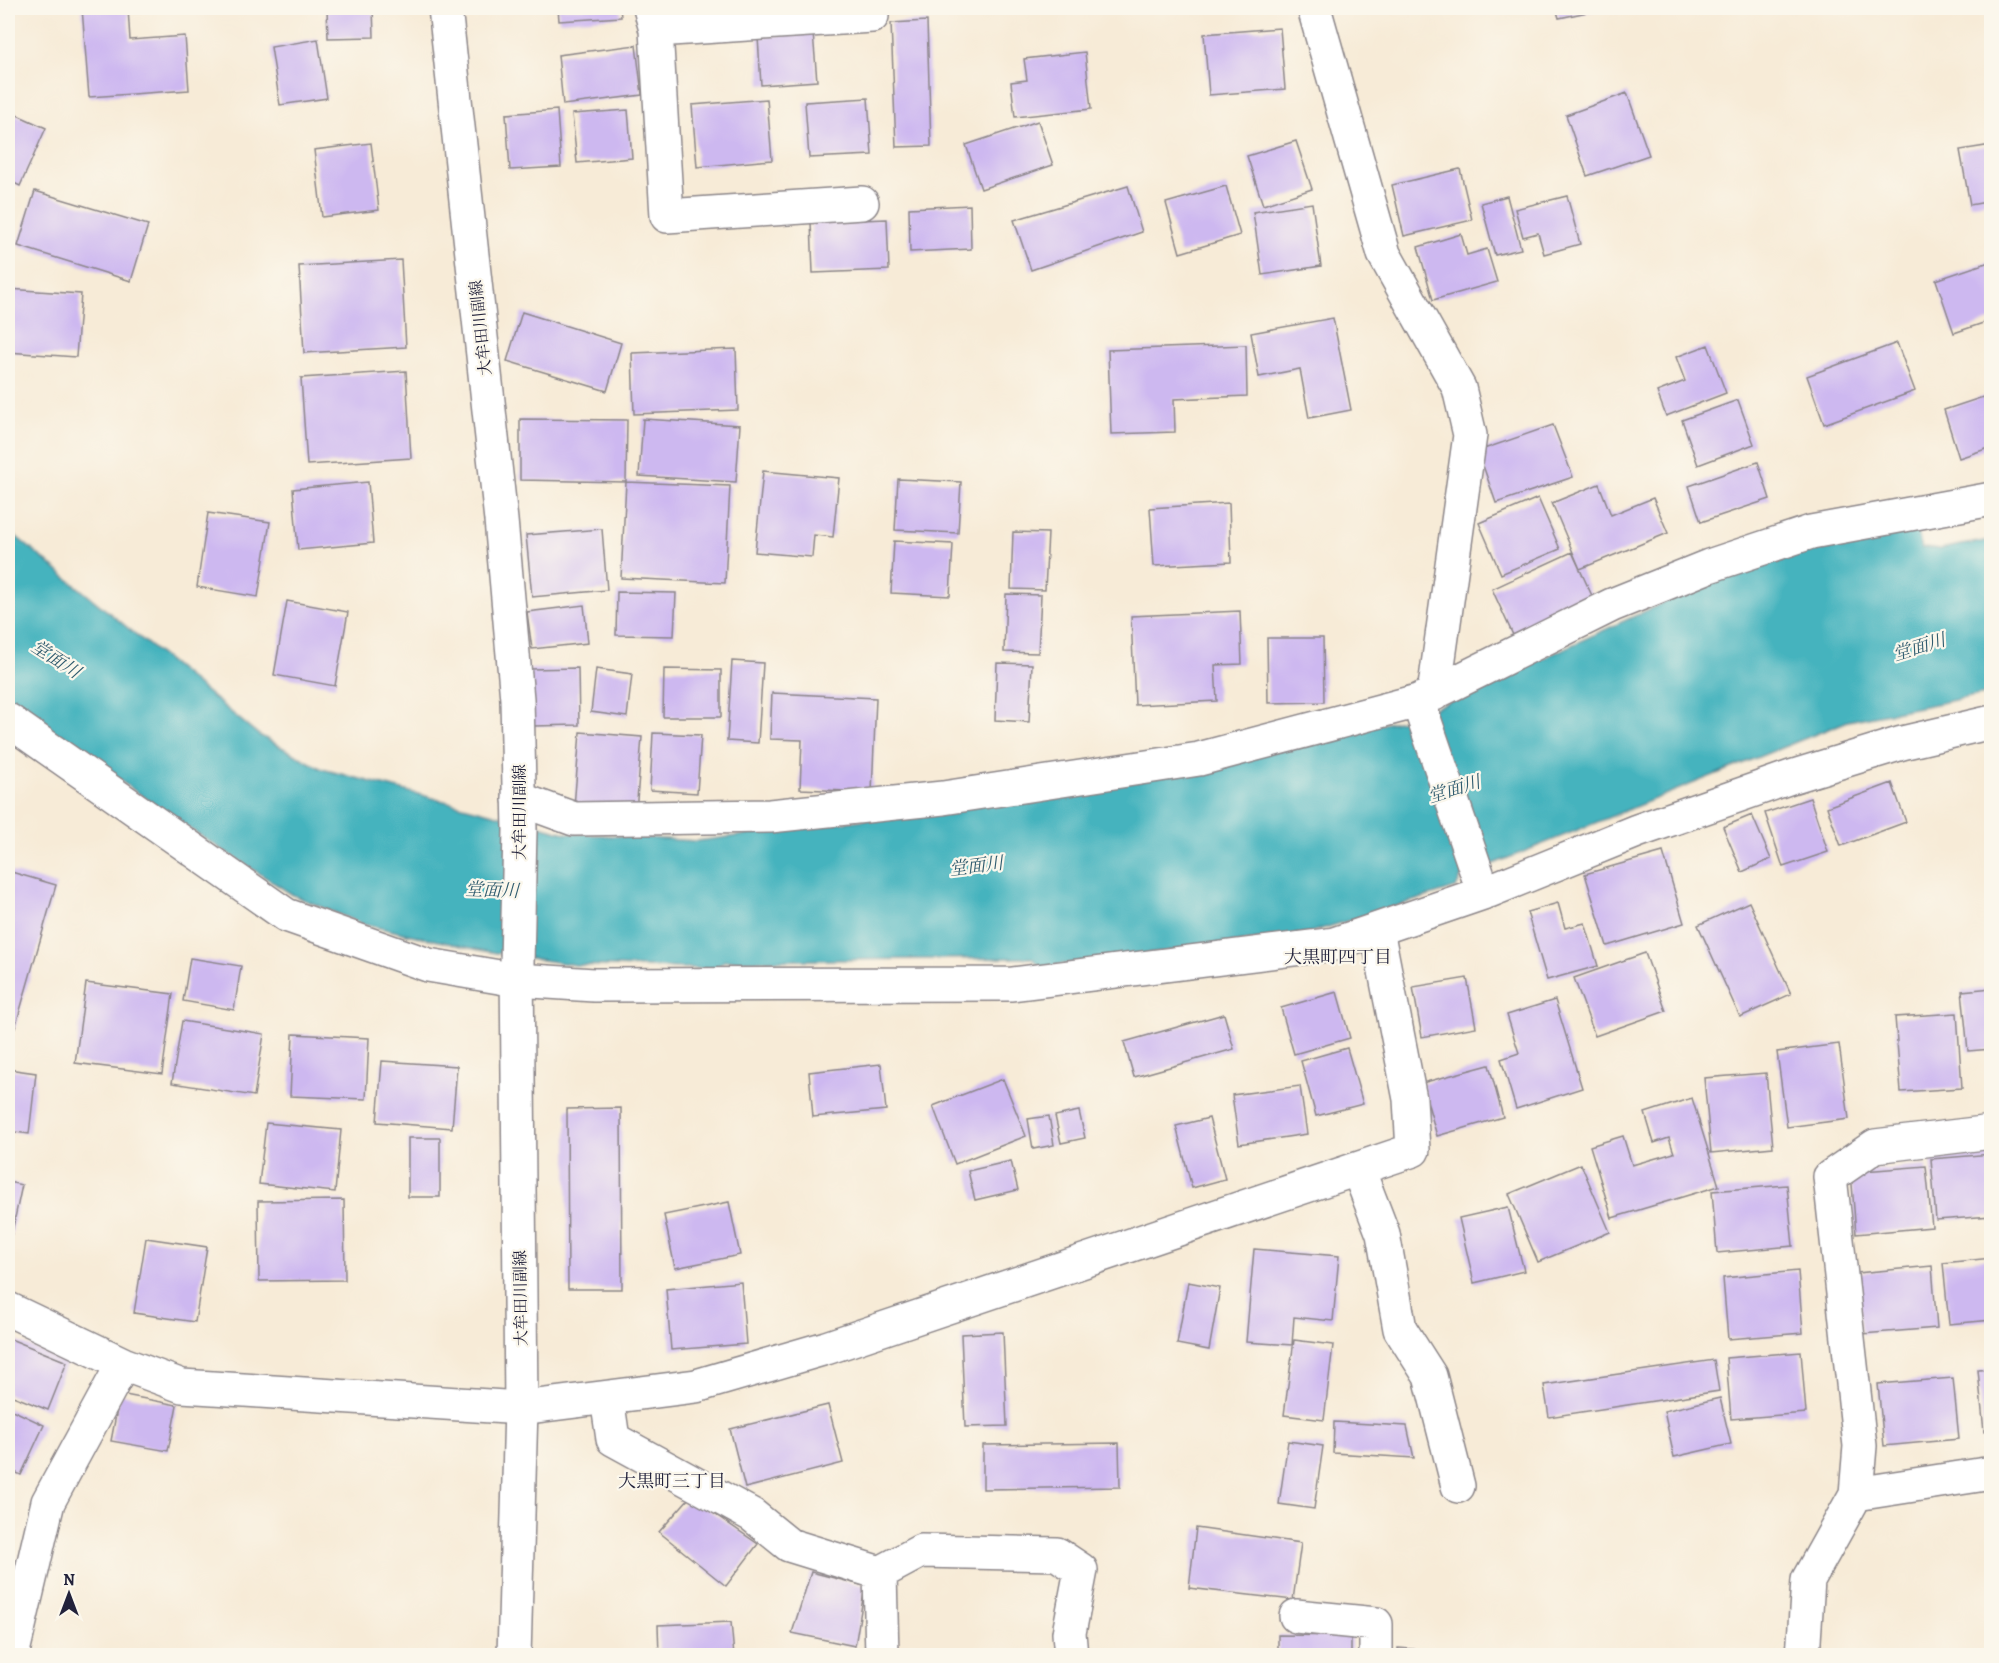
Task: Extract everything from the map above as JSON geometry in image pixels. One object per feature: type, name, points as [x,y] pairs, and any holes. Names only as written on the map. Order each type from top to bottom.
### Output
[{"type":"street","name":"大牟田川副線","points":[[445,8],[503,543],[517,699],[520,814],[517,972],[521,1408],[514,1656]]},
{"type":"street","points":[[1314,8],[1384,254],[1459,388],[1470,435],[1426,698],[1484,885]]},
{"type":"street","points":[[862,203],[667,216],[653,19],[872,16]]},
{"type":"street","points":[[520,814],[574,819],[770,816],[943,798],[1199,759],[1426,698],[1612,605],[1709,566],[1811,532],[1992,499]]},
{"type":"street","points":[[8,720],[286,915],[428,965],[517,972],[594,986],[1012,984],[1334,944],[1377,930],[1484,885],[1791,777],[1902,743],[1992,722]]},
{"type":"street","points":[[8,1309],[123,1364],[182,1386],[521,1408],[696,1386],[826,1348],[1413,1150],[1410,1099],[1377,930]]},
{"type":"street","points":[[1803,1656],[1808,1580],[1856,1494],[1860,1446],[1830,1177],[1875,1146],[1992,1132]]},
{"type":"street","points":[[1358,1168],[1383,1234],[1400,1329],[1430,1376],[1458,1486]]},
{"type":"street","points":[[12,1656],[20,1576],[48,1502],[123,1364]]},
{"type":"street","points":[[607,1398],[613,1439],[752,1515],[789,1545],[880,1573],[921,1551],[1057,1554],[1081,1570],[1069,1633],[1071,1656]]},
{"type":"street","points":[[1856,1494],[1992,1473]]},
{"type":"street","points":[[880,1573],[882,1656]]},
{"type":"street","points":[[1296,1616],[1376,1624],[1376,1656]]},
{"type":"water","name":"堂面川","points":[[1917,525],[1921,548],[1939,549],[1991,540],[1991,693],[1848,721],[1461,877],[1456,888],[1305,934],[1041,967],[1032,958],[724,961],[715,969],[575,965],[484,951],[362,924],[293,895],[193,831],[8,703],[8,530],[259,735],[322,769],[566,833],[697,841],[947,809],[1413,718],[1715,579],[1864,535]]},
{"type":"building","points":[[82,8],[128,8],[130,40],[185,36],[189,90],[89,97]]},
{"type":"building","points":[[327,8],[373,8],[374,37],[328,38]]},
{"type":"building","points":[[558,8],[620,8],[621,17],[559,21]]},
{"type":"building","points":[[1556,8],[1602,8],[1602,9],[1559,18]]},
{"type":"building","points":[[927,21],[931,146],[896,147],[891,23]]},
{"type":"building","points":[[1280,28],[1285,89],[1209,95],[1204,34]]},
{"type":"building","points":[[813,33],[817,81],[761,85],[758,37]]},
{"type":"building","points":[[318,39],[327,98],[280,105],[271,47]]},
{"type":"building","points":[[636,45],[642,95],[563,105],[558,55]]},
{"type":"building","points":[[1085,52],[1091,109],[1015,117],[1011,82],[1027,80],[1024,59]]},
{"type":"building","points":[[1627,93],[1649,155],[1587,176],[1566,115]]},
{"type":"building","points":[[868,98],[872,155],[809,158],[805,102]]},
{"type":"building","points":[[767,99],[772,160],[697,167],[692,105]]},
{"type":"building","points":[[557,110],[561,167],[510,170],[506,114]]},
{"type":"building","points":[[628,110],[632,158],[577,163],[572,114]]},
{"type":"building","points":[[15,114],[46,128],[20,186],[8,180],[8,130]]},
{"type":"building","points":[[1038,121],[1053,165],[981,189],[966,145]]},
{"type":"building","points":[[1296,141],[1312,189],[1263,205],[1247,156]]},
{"type":"building","points":[[371,143],[379,210],[322,217],[314,150]]},
{"type":"building","points":[[1992,145],[1992,201],[1970,205],[1960,150]]},
{"type":"building","points":[[1460,169],[1472,220],[1404,236],[1392,185]]},
{"type":"building","points":[[1128,186],[1142,232],[1031,270],[1014,220]]},
{"type":"building","points":[[1226,186],[1240,235],[1180,253],[1166,203]]},
{"type":"building","points":[[35,191],[148,225],[131,281],[18,246]]},
{"type":"building","points":[[1507,196],[1521,249],[1495,255],[1481,203]]},
{"type":"building","points":[[1567,196],[1580,244],[1544,254],[1538,233],[1523,237],[1515,209]]},
{"type":"building","points":[[1312,203],[1321,266],[1262,275],[1253,212]]},
{"type":"building","points":[[970,205],[971,249],[910,252],[909,208]]},
{"type":"building","points":[[887,219],[889,270],[813,273],[811,222]]},
{"type":"building","points":[[1461,234],[1467,255],[1487,249],[1497,282],[1433,300],[1418,247]]},
{"type":"building","points":[[401,260],[406,347],[304,353],[299,266]]},
{"type":"building","points":[[1992,261],[1992,320],[1954,333],[1936,280]]},
{"type":"building","points":[[8,289],[81,294],[76,357],[8,352]]},
{"type":"building","points":[[522,312],[621,343],[607,391],[507,361]]},
{"type":"building","points":[[1333,318],[1351,410],[1309,418],[1300,369],[1259,377],[1251,333]]},
{"type":"building","points":[[1897,343],[1915,391],[1824,424],[1807,376]]},
{"type":"building","points":[[1246,345],[1247,396],[1174,399],[1175,432],[1111,434],[1108,350]]},
{"type":"building","points":[[1708,345],[1726,393],[1666,416],[1657,392],[1685,381],[1676,357]]},
{"type":"building","points":[[736,349],[738,410],[634,414],[632,353]]},
{"type":"building","points":[[406,371],[411,458],[307,465],[301,378]]},
{"type":"building","points":[[1992,394],[1992,447],[1959,458],[1944,410]]},
{"type":"building","points":[[1738,400],[1754,444],[1698,465],[1682,420]]},
{"type":"building","points":[[520,419],[627,420],[626,482],[520,480]]},
{"type":"building","points":[[643,419],[740,425],[736,482],[639,476]]},
{"type":"building","points":[[1553,425],[1573,477],[1496,503],[1478,451]]},
{"type":"building","points":[[1758,462],[1770,499],[1701,522],[1689,486]]},
{"type":"building","points":[[763,471],[839,478],[833,537],[814,535],[812,557],[755,552]]},
{"type":"building","points":[[898,479],[961,482],[958,533],[895,530]]},
{"type":"building","points":[[368,482],[373,543],[298,550],[293,489]]},
{"type":"building","points":[[626,482],[730,486],[725,583],[621,578]]},
{"type":"building","points":[[1599,484],[1611,515],[1653,498],[1668,533],[1580,569],[1552,503]]},
{"type":"building","points":[[1538,498],[1560,549],[1501,574],[1479,523]]},
{"type":"building","points":[[1229,503],[1231,562],[1154,566],[1150,508]]},
{"type":"building","points":[[208,513],[270,522],[258,597],[197,587]]},
{"type":"building","points":[[602,529],[607,590],[532,597],[526,535]]},
{"type":"building","points":[[1013,532],[1048,533],[1045,590],[1011,589]]},
{"type":"building","points":[[894,541],[953,544],[950,596],[891,593]]},
{"type":"building","points":[[1572,552],[1593,598],[1513,635],[1492,589]]},
{"type":"building","points":[[617,592],[676,593],[674,636],[616,635]]},
{"type":"building","points":[[1006,594],[1041,595],[1038,653],[1004,652]]},
{"type":"building","points":[[287,601],[348,612],[335,686],[274,675]]},
{"type":"building","points":[[584,605],[588,643],[532,649],[527,612]]},
{"type":"building","points":[[1240,611],[1242,664],[1215,665],[1217,701],[1135,705],[1131,616]]},
{"type":"building","points":[[1267,638],[1323,638],[1324,702],[1268,703]]},
{"type":"building","points":[[732,661],[763,663],[758,743],[727,741]]},
{"type":"building","points":[[997,663],[1032,664],[1029,722],[995,720]]},
{"type":"building","points":[[578,668],[579,725],[532,726],[530,669]]},
{"type":"building","points":[[596,669],[632,674],[627,717],[591,712]]},
{"type":"building","points":[[664,669],[721,670],[721,717],[663,717]]},
{"type":"building","points":[[772,693],[876,698],[872,792],[800,789],[802,740],[770,739]]},
{"type":"building","points":[[580,732],[642,737],[636,812],[574,807]]},
{"type":"building","points":[[653,733],[701,735],[697,793],[650,790]]},
{"type":"building","points":[[1892,783],[1906,822],[1841,846],[1827,807]]},
{"type":"building","points":[[1810,798],[1828,852],[1783,867],[1765,813]]},
{"type":"building","points":[[1752,815],[1771,859],[1742,872],[1723,827]]},
{"type":"building","points":[[1663,852],[1684,923],[1607,946],[1585,874]]},
{"type":"building","points":[[8,871],[56,885],[15,1028],[8,1026]]},
{"type":"building","points":[[1749,902],[1791,994],[1740,1017],[1698,925]]},
{"type":"building","points":[[1558,903],[1565,928],[1585,923],[1598,966],[1547,980],[1527,912]]},
{"type":"building","points":[[1645,953],[1666,1011],[1595,1036],[1574,978]]},
{"type":"building","points":[[190,958],[241,966],[234,1010],[183,1001]]},
{"type":"building","points":[[1467,978],[1476,1027],[1422,1037],[1413,987]]},
{"type":"building","points":[[86,983],[173,994],[162,1074],[75,1063]]},
{"type":"building","points":[[1992,988],[1992,1049],[1968,1051],[1962,991]]},
{"type":"building","points":[[1337,992],[1350,1038],[1294,1054],[1281,1008]]},
{"type":"building","points":[[1555,1000],[1582,1088],[1516,1109],[1501,1059],[1519,1053],[1507,1015]]},
{"type":"building","points":[[1957,1013],[1962,1088],[1901,1092],[1895,1017]]},
{"type":"building","points":[[1224,1014],[1234,1049],[1134,1077],[1124,1042]]},
{"type":"building","points":[[182,1021],[264,1034],[254,1096],[172,1083]]},
{"type":"building","points":[[293,1034],[369,1038],[366,1099],[290,1096]]},
{"type":"building","points":[[1839,1044],[1849,1119],[1787,1127],[1777,1052]]},
{"type":"building","points":[[1347,1048],[1363,1104],[1316,1116],[1301,1061]]},
{"type":"building","points":[[382,1061],[457,1066],[452,1128],[377,1122]]},
{"type":"building","points":[[881,1064],[886,1110],[813,1117],[809,1072]]},
{"type":"building","points":[[1489,1065],[1503,1117],[1437,1136],[1422,1083]]},
{"type":"building","points":[[8,1069],[36,1073],[29,1134],[8,1131]]},
{"type":"building","points":[[1766,1073],[1773,1147],[1711,1153],[1704,1078]]},
{"type":"building","points":[[1003,1079],[1026,1136],[955,1164],[933,1106]]},
{"type":"building","points":[[1300,1086],[1307,1134],[1239,1144],[1232,1095]]},
{"type":"building","points":[[1692,1098],[1719,1186],[1612,1218],[1590,1146],[1623,1136],[1632,1165],[1674,1153],[1669,1138],[1654,1143],[1645,1113]]},
{"type":"building","points":[[621,1108],[622,1289],[568,1289],[567,1109]]},
{"type":"building","points":[[1079,1111],[1085,1138],[1061,1143],[1055,1116]]},
{"type":"building","points":[[1049,1116],[1054,1145],[1033,1149],[1028,1119]]},
{"type":"building","points":[[1209,1118],[1225,1179],[1192,1188],[1176,1126]]},
{"type":"building","points":[[266,1123],[341,1130],[335,1192],[259,1184]]},
{"type":"building","points":[[408,1138],[440,1138],[440,1197],[408,1197]]},
{"type":"building","points":[[1992,1154],[1992,1216],[1936,1220],[1931,1159]]},
{"type":"building","points":[[1011,1161],[1018,1190],[975,1200],[968,1171]]},
{"type":"building","points":[[1581,1164],[1610,1232],[1538,1262],[1509,1194]]},
{"type":"building","points":[[1926,1166],[1932,1227],[1856,1234],[1851,1172]]},
{"type":"building","points":[[8,1182],[22,1185],[9,1246],[8,1245]]},
{"type":"building","points":[[1787,1185],[1793,1246],[1717,1253],[1712,1191]]},
{"type":"building","points":[[344,1200],[345,1280],[259,1281],[258,1201]]},
{"type":"building","points":[[729,1202],[740,1255],[675,1268],[664,1215]]},
{"type":"building","points":[[1508,1207],[1524,1271],[1474,1283],[1459,1218]]},
{"type":"building","points":[[146,1238],[207,1247],[195,1322],[134,1313]]},
{"type":"building","points":[[1254,1249],[1339,1256],[1333,1321],[1294,1317],[1292,1345],[1246,1342]]},
{"type":"building","points":[[1992,1258],[1992,1320],[1949,1324],[1943,1263]]},
{"type":"building","points":[[1932,1266],[1937,1328],[1862,1334],[1857,1273]]},
{"type":"building","points":[[1798,1271],[1803,1333],[1728,1339],[1723,1278]]},
{"type":"building","points":[[741,1282],[746,1344],[671,1350],[666,1289]]},
{"type":"building","points":[[1188,1282],[1220,1288],[1209,1350],[1177,1344]]},
{"type":"building","points":[[1003,1332],[1007,1426],[965,1427],[961,1334]]},
{"type":"building","points":[[8,1338],[67,1362],[48,1410],[8,1394]]},
{"type":"building","points":[[1294,1340],[1333,1345],[1324,1420],[1284,1415]]},
{"type":"building","points":[[1801,1352],[1806,1413],[1731,1419],[1726,1358]]},
{"type":"building","points":[[1714,1360],[1719,1391],[1549,1417],[1544,1385]]},
{"type":"building","points":[[1992,1369],[1992,1431],[1984,1432],[1978,1370]]},
{"type":"building","points":[[1953,1378],[1959,1439],[1884,1446],[1878,1384]]},
{"type":"building","points":[[120,1394],[177,1405],[168,1451],[111,1441]]},
{"type":"building","points":[[1720,1398],[1731,1444],[1674,1457],[1664,1411]]},
{"type":"building","points":[[828,1405],[843,1463],[745,1488],[730,1429]]},
{"type":"building","points":[[8,1408],[44,1425],[21,1475],[8,1469]]},
{"type":"building","points":[[1334,1422],[1407,1426],[1414,1458],[1333,1453]]},
{"type":"building","points":[[1288,1441],[1323,1446],[1314,1509],[1279,1504]]},
{"type":"building","points":[[1119,1443],[1120,1487],[983,1489],[983,1445]]},
{"type":"building","points":[[690,1497],[758,1544],[726,1586],[659,1532]]},
{"type":"building","points":[[1196,1528],[1301,1543],[1293,1600],[1189,1588]]},
{"type":"building","points":[[811,1572],[865,1586],[855,1646],[792,1633]]},
{"type":"building","points":[[731,1622],[734,1656],[659,1656],[658,1625]]},
{"type":"building","points":[[1278,1635],[1351,1636],[1351,1656],[1278,1656]]},
{"type":"building","points":[[1398,1648],[1448,1652],[1448,1656],[1398,1656]]},
{"type":"district","name":"大黒町四丁目","points":[[1338,957]]},
{"type":"district","name":"大黒町三丁目","points":[[672,1481]]}]
